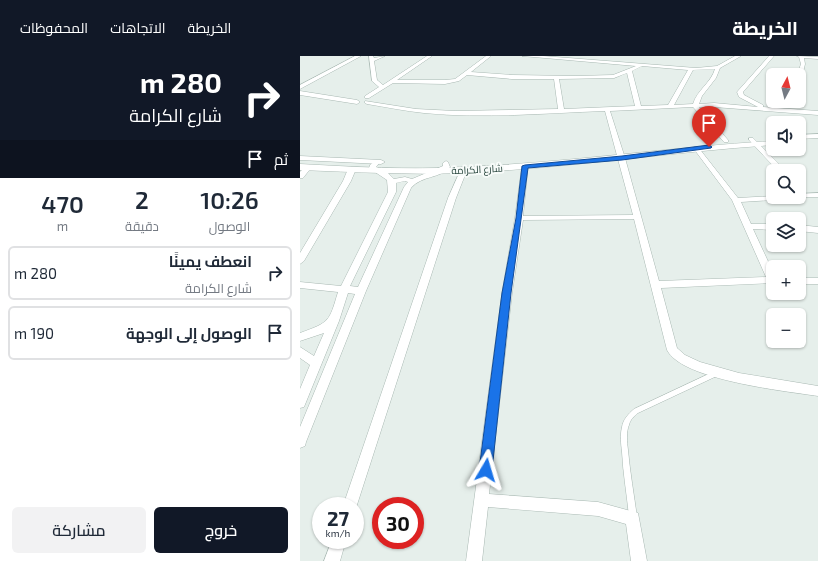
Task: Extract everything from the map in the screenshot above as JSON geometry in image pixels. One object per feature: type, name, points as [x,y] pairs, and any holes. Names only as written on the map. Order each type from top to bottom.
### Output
[{"type":"street","points":[[300,81],[350,56]]},
{"type":"street","points":[[300,87],[359,56]]},
{"type":"street","points":[[381,86],[375,81],[372,58],[383,56]]},
{"type":"street","points":[[369,100],[381,86],[430,56]]},
{"type":"street","points":[[391,81],[450,82],[457,80],[489,56]]},
{"type":"street","points":[[524,56],[595,61],[630,67],[646,65],[692,68],[718,67],[740,56]]},
{"type":"street","points":[[766,108],[741,96],[740,92],[772,56]]},
{"type":"street","points":[[802,68],[803,64],[800,56],[818,58]]},
{"type":"street","points":[[576,78],[578,69],[590,65],[595,61]]},
{"type":"street","points":[[467,73],[576,78],[614,76],[630,67]]},
{"type":"street","points":[[630,67],[638,107]]},
{"type":"street","points":[[695,106],[696,101],[714,78],[718,67]]},
{"type":"street","points":[[670,106],[692,68]]},
{"type":"street","points":[[556,78],[560,111]]},
{"type":"street","points":[[300,92],[347,100],[369,100],[381,104],[435,112],[488,114],[670,106],[766,108]]},
{"type":"street","points":[[695,106],[726,141]]},
{"type":"street","points":[[789,108],[818,113]]},
{"type":"street","points":[[607,109],[621,155],[672,350],[676,356],[692,366],[718,373],[818,391]]},
{"type":"street","points":[[806,137],[818,136]]},
{"type":"street","name":"شارع الكرامة","points":[[300,158],[377,166],[443,167],[512,160],[621,155],[696,148],[766,139]]},
{"type":"street","name":"شارع الكرامة","points":[[443,167],[463,170],[525,166],[726,141],[766,142]]},
{"type":"street","points":[[754,141],[775,164]]},
{"type":"street","points":[[806,142],[818,141]]},
{"type":"street","points":[[696,148],[736,200],[766,266]]},
{"type":"street","points":[[300,403],[334,321],[344,290],[392,192],[392,182],[377,166]]},
{"type":"street","name":"شارع الكرامة","points":[[303,167],[352,169],[377,166]]},
{"type":"street","points":[[474,561],[507,293],[519,218],[525,166]]},
{"type":"street","points":[[300,176],[303,167]]},
{"type":"street","points":[[300,442],[361,291],[408,187],[413,181],[423,175],[443,167]]},
{"type":"street","points":[[300,261],[347,181],[352,169]]},
{"type":"street","points":[[353,497],[452,198],[463,170]]},
{"type":"street","points":[[392,182],[405,179],[413,181]]},
{"type":"street","points":[[806,196],[818,195]]},
{"type":"street","points":[[736,200],[766,198]]},
{"type":"street","points":[[519,218],[637,217]]},
{"type":"street","points":[[748,226],[766,227]]},
{"type":"street","points":[[806,229],[818,230]]},
{"type":"street","points":[[656,285],[766,280]]},
{"type":"street","points":[[806,280],[818,281]]},
{"type":"street","points":[[300,285],[361,291]]},
{"type":"street","points":[[300,337],[320,330],[334,321]]},
{"type":"street","points":[[300,352],[317,364]]},
{"type":"street","points":[[482,500],[591,508],[633,518],[639,561]]},
{"type":"street","points":[[332,561],[336,549]]},
{"type":"lane","points":[[633,518],[624,427],[627,420],[636,411],[718,373]]},
{"type":"route","points":[[486,470],[507,293],[519,218],[525,166],[622,158],[682,149],[709,147]]}]
